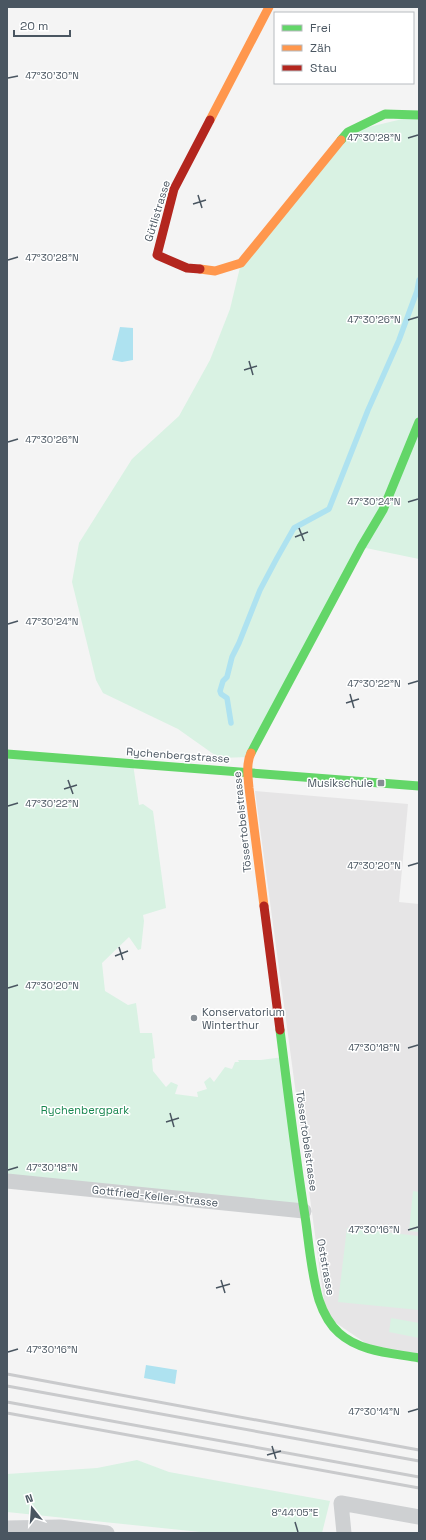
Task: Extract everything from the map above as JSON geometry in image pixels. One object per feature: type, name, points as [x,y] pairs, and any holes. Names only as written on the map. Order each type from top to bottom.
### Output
[{"type":"street","name":"Gütlistrasse","points":[[269,7],[174,189],[157,255],[188,268],[215,271],[241,263],[348,132],[385,114],[419,115]]},
{"type":"street","name":"Tössertobelstrasse","points":[[304,1211],[249,788],[249,757],[361,547],[383,510],[419,422]]},
{"type":"street","name":"Rychenbergstrasse","points":[[7,754],[419,786]]},
{"type":"street","name":"Gottfried-Keller-Strasse","points":[[7,1181],[304,1211]]},
{"type":"street","name":"Oststrasse","points":[[304,1211],[319,1299],[322,1308],[332,1325],[345,1338],[363,1347],[377,1351],[419,1358]]},
{"type":"street","points":[[344,1533],[341,1503],[419,1517]]},
{"type":"street","points":[[7,1528],[60,1528],[107,1533]]},
{"type":"shaded area","points":[[255,791],[408,804],[399,902],[419,904],[419,1358],[377,1351],[326,1316]]},
{"type":"green space","points":[[419,115],[419,559],[361,547],[249,757],[219,758],[178,729],[103,693],[96,680],[72,582],[79,543],[132,459],[179,416],[210,360],[230,309],[241,263],[348,132]]},
{"type":"green space","name":"Rychenbergpark","points":[[7,754],[133,764],[139,805],[143,804],[153,811],[166,908],[143,915],[144,921],[141,949],[138,950],[129,937],[102,963],[105,991],[128,1005],[136,1003],[140,1033],[152,1033],[155,1058],[152,1059],[153,1071],[166,1087],[171,1082],[178,1085],[175,1094],[198,1097],[197,1092],[207,1089],[204,1082],[210,1077],[214,1082],[225,1067],[232,1069],[235,1062],[239,1062],[238,1060],[261,1060],[283,1057],[304,1211],[7,1181]]},
{"type":"green space","points":[[413,1191],[419,1192],[419,1232],[409,1231]]},
{"type":"green space","points":[[347,1228],[419,1236],[419,1310],[338,1302]]},
{"type":"green space","points":[[391,1318],[419,1323],[419,1338],[389,1332]]},
{"type":"green space","points":[[137,1460],[169,1472],[330,1501],[322,1533],[210,1533],[7,1512],[7,1474],[97,1468]]},
{"type":"water","points":[[120,327],[133,328],[133,360],[122,362],[112,360]]},
{"type":"water","points":[[146,1365],[177,1370],[175,1384],[144,1378]]},
{"type":"waterway","points":[[231,723],[227,698],[221,694],[220,691],[223,681],[227,677],[232,657],[260,590],[294,528],[329,509],[368,410],[399,340],[417,291],[419,280]]},
{"type":"railway","points":[[7,1374],[419,1450]]},
{"type":"railway","points":[[7,1386],[419,1461]]},
{"type":"railway","points":[[7,1402],[419,1477]]},
{"type":"railway","points":[[7,1413],[419,1488]]},
{"type":"traffic: fast","points":[[341,140],[348,132],[385,114],[419,115]]},
{"type":"traffic: fast","points":[[251,753],[361,547],[383,510],[419,422]]},
{"type":"traffic: fast","points":[[7,754],[419,786]]},
{"type":"traffic: fast","points":[[280,1030],[312,1269],[316,1290],[322,1309],[329,1322],[347,1339],[366,1348],[377,1351],[419,1358]]},
{"type":"traffic: slow","points":[[210,120],[269,7]]},
{"type":"traffic: slow","points":[[200,269],[215,271],[241,263],[341,140]]},
{"type":"traffic: slow","points":[[251,753],[249,757],[248,779],[264,906]]},
{"type":"traffic: jam","points":[[200,269],[187,268],[157,255],[174,189],[210,120]]},
{"type":"traffic: jam","points":[[264,906],[280,1030]]},
{"type":"place","name":"Musikschule","points":[[381,783]]},
{"type":"place","name":"Konservatorium Winterthur","points":[[194,1018]]}]
